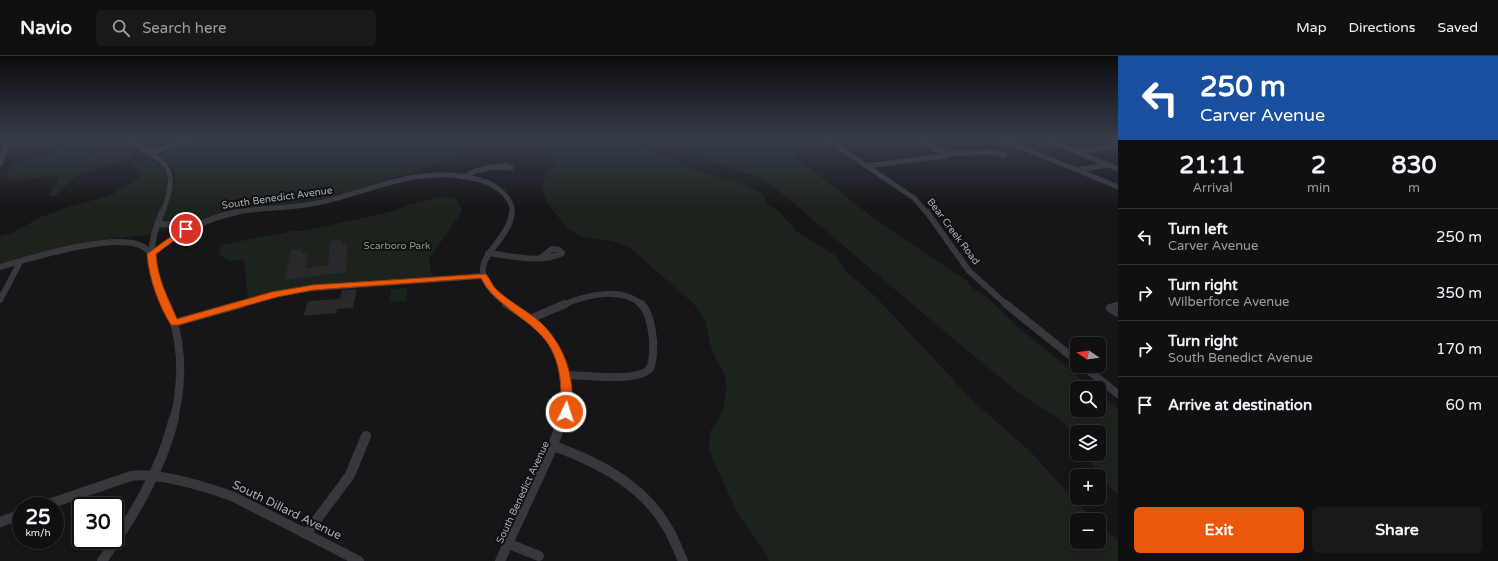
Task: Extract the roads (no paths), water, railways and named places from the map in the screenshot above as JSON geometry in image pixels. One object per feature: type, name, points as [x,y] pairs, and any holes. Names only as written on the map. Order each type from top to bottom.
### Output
[{"type":"street","points":[[102,561],[119,538],[154,476],[174,415],[180,386],[180,350],[174,323],[152,268],[151,242],[172,186],[172,176],[167,168],[159,162]]},
{"type":"street","name":"Bear Creek Road","points":[[860,162],[919,202],[969,271],[1024,319],[1070,355]]},
{"type":"street","points":[[866,166],[901,162]]},
{"type":"street","points":[[1056,162],[1118,187]]},
{"type":"street","points":[[1090,162],[1093,167]]},
{"type":"street","points":[[1101,162],[1118,169]]},
{"type":"street","points":[[1077,170],[1109,165]]},
{"type":"street","points":[[464,176],[475,171],[493,167]]},
{"type":"street","name":"South Benedict Avenue","points":[[152,254],[176,235],[197,224],[219,216],[240,211],[308,205],[331,200],[412,176],[435,174],[464,176],[497,188],[506,195],[513,211],[511,221],[488,253],[484,264],[483,276],[491,290],[530,319],[543,331],[557,351],[566,375],[568,395],[566,412],[554,446],[500,561]]},
{"type":"street","name":"South Benedict Avenue","points":[[158,224],[179,226],[197,224]]},
{"type":"street","points":[[0,267],[71,249],[108,243],[143,245],[150,250],[152,254]]},
{"type":"street","points":[[488,253],[524,257],[542,257]]},
{"type":"street","points":[[0,300],[20,262]]},
{"type":"street","points":[[174,323],[275,294],[313,288],[483,276]]},
{"type":"street","points":[[530,319],[564,303],[603,295],[633,298],[643,305],[650,328],[654,359],[652,366],[647,372],[632,376],[566,375]]},
{"type":"street","points":[[1118,306],[1110,308],[1118,313]]},
{"type":"street","points":[[1092,373],[1118,394]]},
{"type":"street","points":[[306,534],[350,475],[366,436]]},
{"type":"street","points":[[554,446],[601,465],[634,487],[651,504],[666,525],[683,561]]},
{"type":"street","name":"South Dillard Avenue","points":[[64,499],[131,476],[145,474],[213,489],[242,501],[359,561]]},
{"type":"street","points":[[0,522],[12,517]]},
{"type":"street","points":[[509,544],[539,556]]},
{"type":"park label","name":"Scarboro Park","points":[[397,245]]}]
